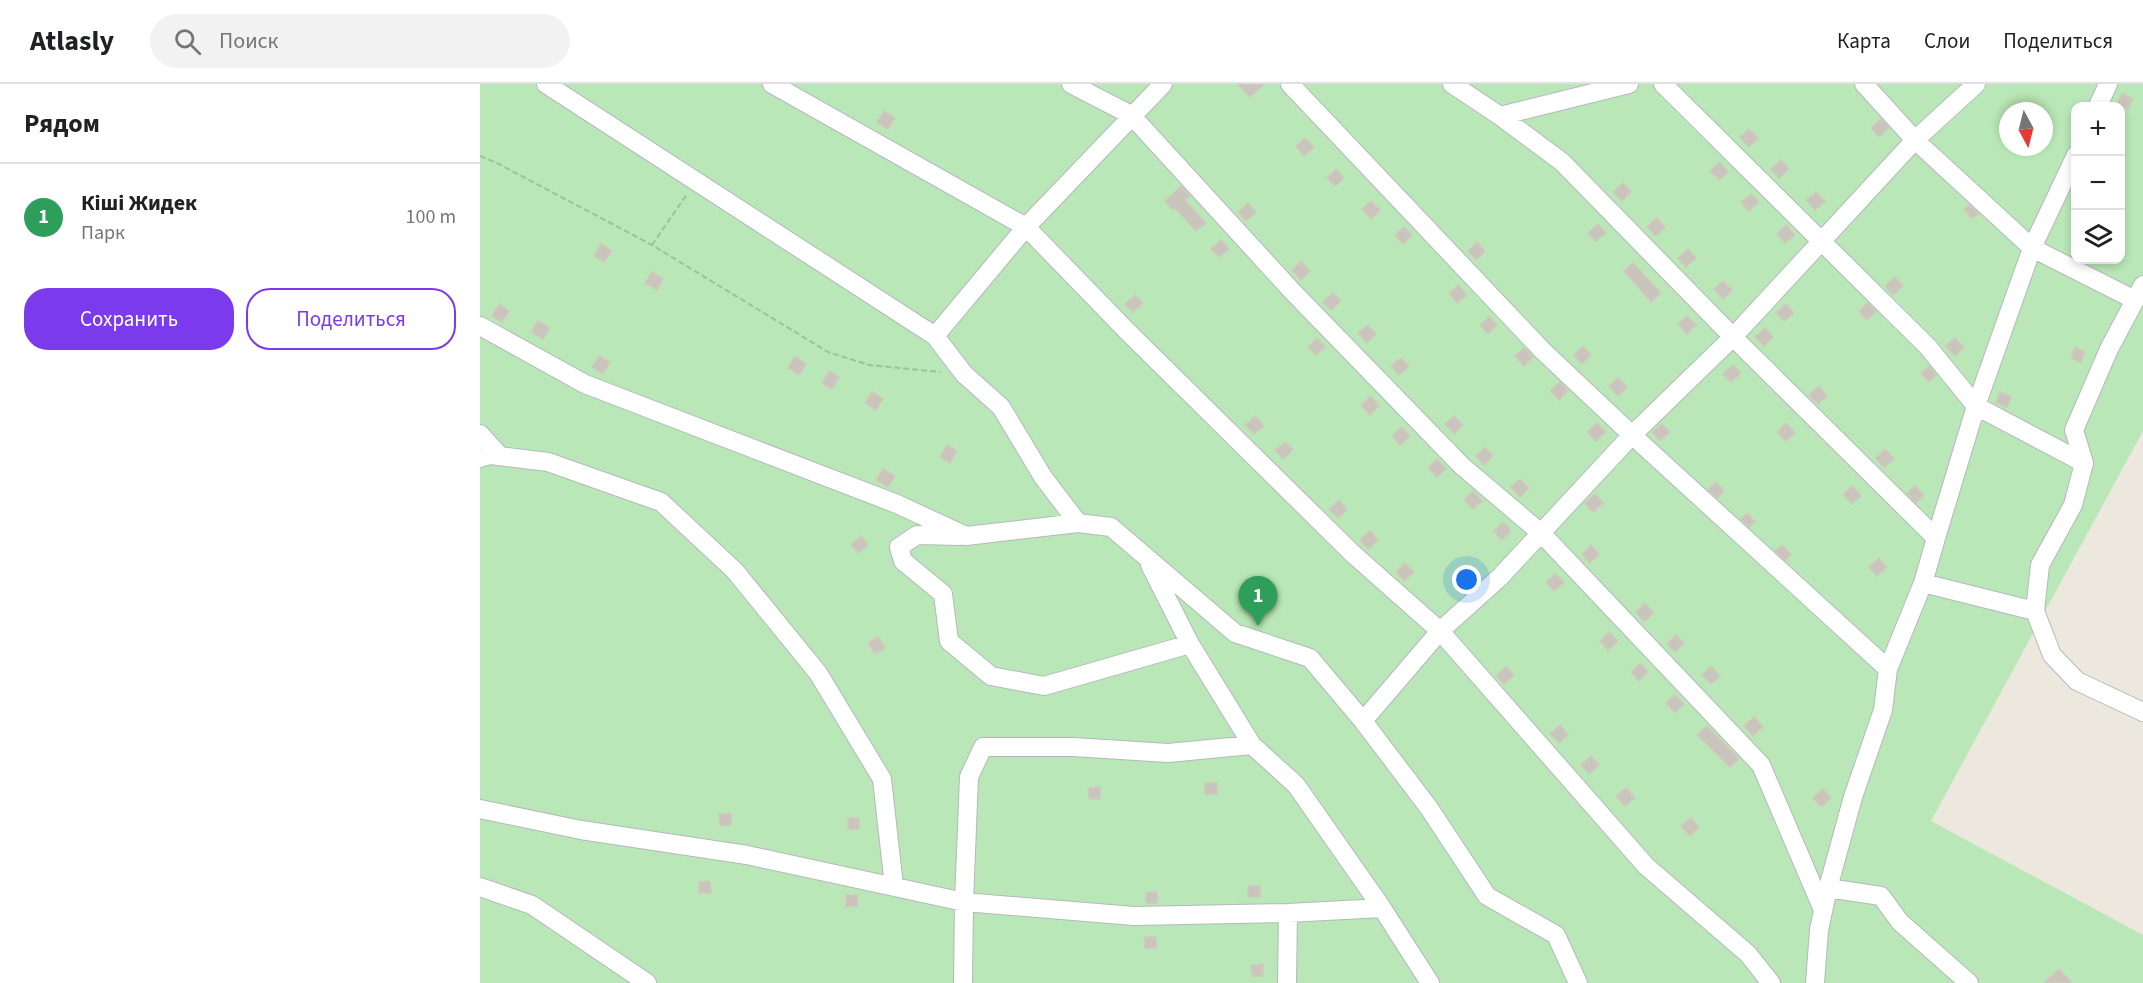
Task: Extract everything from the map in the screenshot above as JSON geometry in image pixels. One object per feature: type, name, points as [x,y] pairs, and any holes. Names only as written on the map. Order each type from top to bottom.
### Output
[{"type":"street","points":[[546,84],[934,336],[964,374],[1001,407],[1043,477],[1078,523]]},
{"type":"street","points":[[772,84],[1026,227],[1128,332],[1352,553],[1440,631],[1646,866],[1748,954],[1771,983]]},
{"type":"street","points":[[1071,84],[1131,115],[1293,292],[1462,466],[1542,534],[1761,765],[1823,910]]},
{"type":"street","points":[[934,336],[1026,227],[1162,84]]},
{"type":"street","points":[[1290,84],[1544,351],[1632,435],[1888,669]]},
{"type":"street","points":[[1452,84],[1562,162],[1733,337],[1935,538]]},
{"type":"street","points":[[1500,116],[1629,84]]},
{"type":"street","points":[[1663,84],[1928,347],[1976,406],[2084,463]]},
{"type":"street","points":[[1864,84],[1915,140],[2032,248],[2139,293],[2109,349],[2074,430],[2084,463],[2073,505],[2040,565],[2035,611],[2052,655],[2077,681],[2143,712]]},
{"type":"street","points":[[1363,721],[1440,631],[1500,577],[1632,435],[1733,337],[1915,140],[1976,84]]},
{"type":"street","points":[[2100,102],[2108,84]]},
{"type":"street","points":[[1815,983],[1819,930],[1828,888],[1853,797],[1883,710],[1888,669],[1923,583],[1976,406],[2032,248],[2076,156]]},
{"type":"street","points":[[480,326],[585,384],[897,504],[966,536]]},
{"type":"street","points":[[480,434],[500,456]]},
{"type":"street","points":[[480,458],[490,455],[548,462],[661,502],[735,571],[818,673],[882,779],[894,886]]},
{"type":"street","points":[[1190,644],[1044,686],[991,676],[949,641],[943,594],[903,561],[899,547],[917,535],[966,536],[1078,523],[1111,527],[1234,633],[1310,658],[1363,721],[1429,808],[1487,896],[1556,934],[1578,983]]},
{"type":"street","points":[[1146,556],[1190,644],[1252,746],[1296,786],[1382,908],[1430,983]]},
{"type":"street","points":[[1923,583],[2035,611]]},
{"type":"street","points":[[963,983],[969,777],[983,747],[1073,747],[1167,753],[1252,746]]},
{"type":"street","points":[[480,809],[581,831],[747,855],[964,903],[1134,916],[1288,913],[1382,908]]},
{"type":"street","points":[[480,887],[532,905],[647,983]]},
{"type":"street","points":[[1828,888],[1881,896],[1900,922],[1969,983]]},
{"type":"street","points":[[1287,983],[1288,913]]},
{"type":"path","points":[[480,156],[652,245],[828,352],[869,365],[964,374]]},
{"type":"path","points":[[652,245],[695,181]]},
{"type":"green space","points":[[480,84],[2143,84],[2143,431],[1931,821],[2143,935],[2143,983],[480,983]]},
{"type":"building","points":[[1238,84],[1264,84],[1250,97]]},
{"type":"building","points":[[2122,93],[2133,99],[2128,109],[2125,108],[2125,102],[2118,102]]},
{"type":"building","points":[[884,111],[895,118],[888,129],[877,123]]},
{"type":"building","points":[[1881,119],[1889,128],[1879,137],[1871,128]]},
{"type":"building","points":[[1749,129],[1758,138],[1749,147],[1740,137]]},
{"type":"building","points":[[1305,138],[1314,147],[1304,156],[1296,146]]},
{"type":"building","points":[[1781,160],[1789,169],[1779,178],[1771,169]]},
{"type":"building","points":[[1720,162],[1728,172],[1719,180],[1710,171]]},
{"type":"building","points":[[1336,169],[1344,178],[1335,186],[1327,178]]},
{"type":"building","points":[[1623,183],[1631,192],[1622,201],[1613,192]]},
{"type":"building","points":[[1181,186],[1190,196],[1185,200],[1206,223],[1196,231],[1175,208],[1173,210],[1165,201]]},
{"type":"building","points":[[1816,192],[1825,201],[1815,210],[1806,200]]},
{"type":"building","points":[[1751,194],[1759,202],[1749,211],[1741,202]]},
{"type":"building","points":[[1371,201],[1380,210],[1371,219],[1362,209]]},
{"type":"building","points":[[1248,203],[1256,212],[1246,221],[1238,212]]},
{"type":"building","points":[[1969,205],[1978,214],[1972,219],[1964,209]]},
{"type":"building","points":[[1657,218],[1665,227],[1656,236],[1647,227]]},
{"type":"building","points":[[1598,224],[1606,233],[1596,241],[1588,233]]},
{"type":"building","points":[[1786,225],[1795,235],[1785,243],[1777,234]]},
{"type":"building","points":[[1404,227],[1412,235],[1403,244],[1395,235]]},
{"type":"building","points":[[1221,240],[1229,249],[1219,257],[1211,249]]},
{"type":"building","points":[[1477,242],[1485,251],[1476,260],[1468,251]]},
{"type":"building","points":[[601,244],[612,251],[604,262],[594,256]]},
{"type":"building","points":[[1688,249],[1696,258],[1686,267],[1678,258]]},
{"type":"building","points":[[1301,261],[1310,271],[1301,280],[1292,270]]},
{"type":"building","points":[[1633,263],[1661,293],[1651,302],[1624,271]]},
{"type":"building","points":[[652,272],[663,279],[657,290],[645,283]]},
{"type":"building","points":[[1895,277],[1903,286],[1893,295],[1885,286]]},
{"type":"building","points":[[1723,281],[1732,290],[1723,299],[1714,289]]},
{"type":"building","points":[[1458,285],[1467,295],[1457,303],[1449,293]]},
{"type":"building","points":[[1333,293],[1341,301],[1331,310],[1323,302]]},
{"type":"building","points":[[1135,295],[1143,303],[1133,312],[1125,304]]},
{"type":"building","points":[[1868,303],[1876,311],[1867,320],[1859,311]]},
{"type":"building","points":[[499,304],[509,311],[502,322],[492,316]]},
{"type":"building","points":[[1786,304],[1794,313],[1784,321],[1776,313]]},
{"type":"building","points":[[1489,316],[1497,325],[1488,334],[1480,325]]},
{"type":"building","points":[[1687,316],[1696,325],[1687,334],[1678,324]]},
{"type":"building","points":[[538,321],[550,328],[543,339],[531,332]]},
{"type":"building","points":[[1368,325],[1376,334],[1367,343],[1358,333]]},
{"type":"building","points":[[1765,328],[1773,337],[1764,346],[1755,337]]},
{"type":"building","points":[[1317,338],[1325,347],[1316,355],[1308,347]]},
{"type":"building","points":[[1955,338],[1964,347],[1955,356],[1946,346]]},
{"type":"building","points":[[1583,346],[1591,355],[1582,364],[1574,355]]},
{"type":"building","points":[[2075,347],[2085,352],[2081,363],[2071,358]]},
{"type":"building","points":[[1524,348],[1533,357],[1524,366],[1515,356]]},
{"type":"building","points":[[599,356],[610,362],[603,374],[592,367]]},
{"type":"building","points":[[795,356],[806,364],[799,375],[788,368]]},
{"type":"building","points":[[1401,358],[1409,366],[1399,375],[1391,366]]},
{"type":"building","points":[[1733,365],[1741,373],[1731,382],[1723,374]]},
{"type":"building","points":[[1929,366],[1936,375],[1929,382],[1921,373]]},
{"type":"building","points":[[829,371],[839,377],[832,389],[822,383]]},
{"type":"building","points":[[1618,378],[1627,387],[1618,396],[1609,386]]},
{"type":"building","points":[[1560,382],[1568,391],[1559,400],[1550,391]]},
{"type":"building","points":[[1819,386],[1827,396],[1818,404],[1809,395]]},
{"type":"building","points":[[872,392],[883,399],[876,410],[865,403]]},
{"type":"building","points":[[2000,392],[2011,397],[2007,407],[1996,403]]},
{"type":"building","points":[[1371,396],[1379,406],[1370,415],[1361,405]]},
{"type":"building","points":[[1255,416],[1264,426],[1254,434],[1245,425]]},
{"type":"building","points":[[1454,416],[1463,425],[1454,434],[1445,424]]},
{"type":"building","points":[[1597,423],[1606,432],[1596,441],[1587,432]]},
{"type":"building","points":[[1786,423],[1795,433],[1786,441],[1777,432]]},
{"type":"building","points":[[1662,424],[1670,432],[1660,441],[1652,432]]},
{"type":"building","points":[[1402,427],[1410,436],[1400,445],[1392,436]]},
{"type":"building","points":[[1285,442],[1293,450],[1283,459],[1275,450]]},
{"type":"building","points":[[947,445],[957,451],[950,463],[940,457]]},
{"type":"building","points":[[1485,447],[1493,456],[1484,465],[1476,456]]},
{"type":"building","points":[[1885,449],[1894,459],[1884,467],[1876,458]]},
{"type":"building","points":[[1437,459],[1446,469],[1437,477],[1428,468]]},
{"type":"building","points":[[883,469],[895,476],[888,487],[876,480]]},
{"type":"building","points":[[1520,479],[1529,488],[1520,497],[1511,487]]},
{"type":"building","points":[[1716,482],[1724,491],[1717,498],[1708,489]]},
{"type":"building","points":[[1853,486],[1861,496],[1852,504],[1843,494]]},
{"type":"building","points":[[1915,486],[1924,495],[1916,503],[1907,493]]},
{"type":"building","points":[[1473,491],[1482,501],[1473,509],[1464,500]]},
{"type":"building","points":[[1595,494],[1603,503],[1593,512],[1585,503]]},
{"type":"building","points":[[1339,500],[1347,510],[1338,518],[1329,509]]},
{"type":"building","points":[[1747,513],[1755,522],[1749,527],[1741,519]]},
{"type":"building","points":[[1503,522],[1511,531],[1502,540],[1494,531]]},
{"type":"building","points":[[1370,531],[1378,540],[1368,549],[1360,540]]},
{"type":"building","points":[[861,536],[868,545],[858,553],[851,544]]},
{"type":"building","points":[[1591,545],[1599,554],[1590,563],[1582,554]]},
{"type":"building","points":[[1782,545],[1791,554],[1785,560],[1775,551]]},
{"type":"building","points":[[1879,558],[1887,567],[1877,576],[1869,567]]},
{"type":"building","points":[[1405,563],[1414,572],[1404,581],[1396,572]]},
{"type":"building","points":[[1555,574],[1564,582],[1554,591],[1546,582]]},
{"type":"building","points":[[1645,603],[1654,613],[1644,622],[1636,612]]},
{"type":"building","points":[[1609,632],[1618,641],[1608,650],[1600,641]]},
{"type":"building","points":[[1676,635],[1684,643],[1675,652],[1667,644]]},
{"type":"building","points":[[878,637],[885,648],[875,654],[868,643]]},
{"type":"building","points":[[1640,663],[1648,672],[1639,681],[1631,672]]},
{"type":"building","points":[[1711,666],[1720,676],[1711,684],[1702,675]]},
{"type":"building","points":[[1506,667],[1514,675],[1504,684],[1496,676]]},
{"type":"building","points":[[1675,695],[1684,704],[1675,713],[1666,703]]},
{"type":"building","points":[[1754,717],[1763,727],[1753,736],[1744,726]]},
{"type":"building","points":[[1560,725],[1568,735],[1559,743],[1550,734]]},
{"type":"building","points":[[1707,726],[1739,759],[1730,767],[1697,735]]},
{"type":"building","points":[[1591,756],[1599,765],[1589,774],[1581,765]]},
{"type":"building","points":[[1205,783],[1217,783],[1217,794],[1205,794]]},
{"type":"building","points":[[1100,787],[1100,799],[1089,799],[1088,788]]},
{"type":"building","points":[[1626,788],[1635,798],[1625,806],[1616,796]]},
{"type":"building","points":[[1823,789],[1831,798],[1821,807],[1813,798]]},
{"type":"building","points":[[719,814],[731,814],[731,825],[720,826]]},
{"type":"building","points":[[848,818],[859,818],[859,829],[848,829]]},
{"type":"building","points":[[1691,818],[1699,827],[1690,836],[1681,826]]},
{"type":"building","points":[[710,881],[711,893],[699,893],[699,882]]},
{"type":"building","points":[[1248,886],[1260,886],[1260,897],[1248,897]]},
{"type":"building","points":[[1146,892],[1157,892],[1157,903],[1146,903]]},
{"type":"building","points":[[846,895],[857,895],[858,906],[846,907]]},
{"type":"building","points":[[1144,937],[1156,937],[1156,948],[1145,948]]},
{"type":"building","points":[[1263,964],[1263,976],[1252,976],[1251,965]]},
{"type":"building","points":[[2059,969],[2072,983],[2044,983]]},
{"type":"place","name":"Кіші Жидек","points":[[1258,626]]}]
